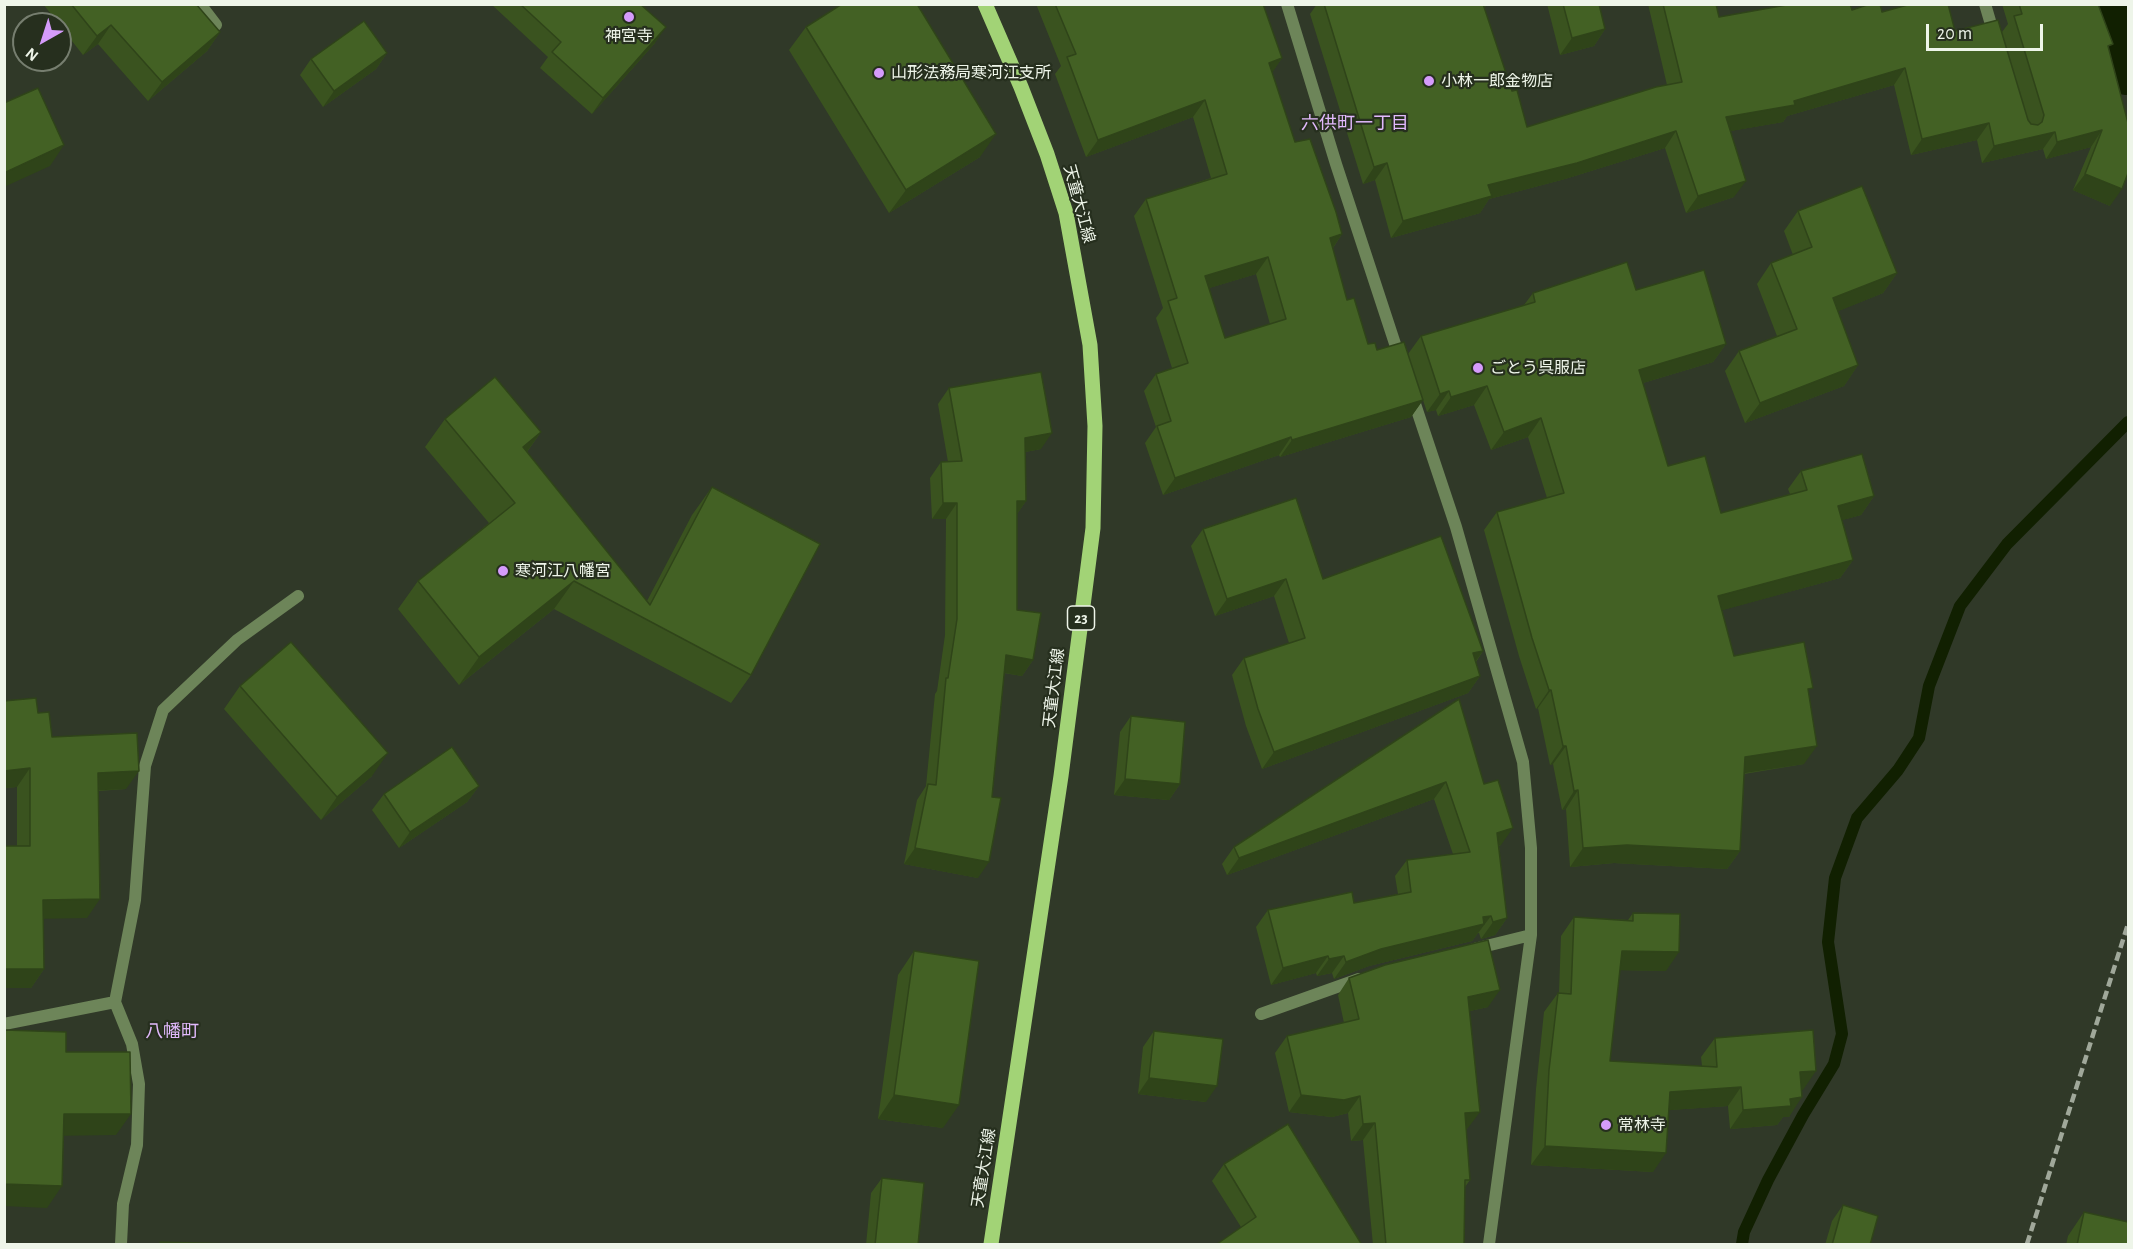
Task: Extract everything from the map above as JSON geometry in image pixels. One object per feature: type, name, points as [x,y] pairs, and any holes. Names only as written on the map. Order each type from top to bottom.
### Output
[{"type":"main road","name":"天童大江線","points":[[985,4],[1029,109],[1066,213],[1090,345],[1095,426],[1093,528],[1061,776],[991,1245]]},
{"type":"lane","points":[[200,4],[216,25]]},
{"type":"lane","points":[[1287,4],[1336,164],[1456,527],[1523,762],[1532,848],[1532,935],[1489,1245]]},
{"type":"lane","points":[[1985,4],[1998,48]]},
{"type":"lane","points":[[121,1245],[123,1204],[137,1145],[140,1084],[132,1044],[115,1002],[135,900],[146,766],[164,710],[237,640],[298,596]]},
{"type":"lane","points":[[1463,952],[1532,935]]},
{"type":"lane","points":[[1261,1014],[1371,974]]},
{"type":"lane","points":[[4,1024],[115,1002]]},
{"type":"building","points":[[71,4],[196,4],[220,32],[162,82],[111,25],[97,36]]},
{"type":"building","points":[[520,4],[640,4],[666,27],[603,98],[552,52],[561,42]]},
{"type":"building","points":[[842,4],[917,4],[996,134],[906,190],[806,27]]},
{"type":"building","points":[[1055,4],[1263,4],[1282,58],[1269,63],[1295,142],[1310,139],[1336,212],[1342,234],[1330,238],[1347,300],[1354,298],[1368,344],[1375,343],[1377,350],[1404,342],[1423,400],[1292,440],[1291,437],[1175,478],[1157,426],[1171,421],[1156,374],[1188,363],[1168,301],[1177,298],[1146,199],[1227,174],[1205,100],[1098,140],[1067,57],[1076,54]],"holes":[[[1268,257],[1286,319],[1225,338],[1205,276]]]},
{"type":"building","points":[[1324,4],[1483,4],[1512,91],[1517,90],[1527,127],[1656,87],[1682,82],[1663,4],[1716,4],[1719,17],[1792,4],[1850,4],[1852,10],[1870,4],[1880,4],[1882,12],[1911,4],[1948,4],[1955,31],[1998,20],[2028,120],[2031,124],[2038,125],[2042,122],[2044,115],[2014,16],[2022,14],[2019,4],[2098,4],[2113,44],[2108,46],[2128,123],[2128,173],[2122,189],[2085,174],[2102,130],[2057,142],[2055,132],[1994,146],[1989,123],[1922,139],[1905,68],[1794,101],[1795,105],[1726,117],[1746,181],[1698,196],[1676,131],[1577,163],[1488,185],[1492,196],[1403,221],[1387,163],[1374,167]]},
{"type":"building","points":[[1563,4],[1599,4],[1605,29],[1572,38]]},
{"type":"building","points":[[364,21],[387,53],[334,91],[311,59]]},
{"type":"building","points":[[38,88],[64,145],[4,173],[4,103]]},
{"type":"building","points":[[1862,186],[1897,273],[1833,298],[1858,365],[1760,403],[1739,351],[1797,329],[1771,263],[1812,247],[1798,211]]},
{"type":"building","points":[[1627,262],[1636,290],[1704,270],[1726,344],[1639,370],[1668,466],[1705,456],[1721,513],[1807,490],[1801,471],[1862,454],[1874,496],[1838,506],[1853,560],[1718,596],[1734,656],[1804,642],[1813,688],[1808,689],[1817,746],[1745,757],[1740,851],[1627,845],[1583,848],[1578,790],[1574,791],[1566,746],[1563,746],[1551,690],[1549,690],[1532,638],[1497,512],[1564,493],[1541,418],[1504,432],[1487,386],[1451,397],[1449,391],[1440,394],[1421,336],[1535,302],[1533,293]]},
{"type":"building","points":[[1041,372],[1052,433],[1025,438],[1026,501],[1017,501],[1017,610],[1041,613],[1033,660],[1006,655],[992,797],[1001,798],[989,862],[915,848],[928,784],[936,785],[946,678],[948,678],[957,619],[957,503],[943,503],[941,462],[962,461],[949,388]]},
{"type":"building","points":[[495,377],[541,432],[523,447],[650,605],[712,487],[820,544],[751,675],[574,581],[479,657],[418,581],[515,503],[445,419]]},
{"type":"building","points":[[1296,498],[1323,579],[1441,536],[1483,651],[1473,653],[1480,676],[1274,752],[1258,709],[1244,658],[1305,638],[1286,579],[1227,599],[1203,529]]},
{"type":"building","points":[[291,642],[388,753],[337,797],[240,686]]},
{"type":"building","points":[[36,698],[38,713],[49,712],[52,737],[137,733],[139,771],[98,773],[100,899],[43,900],[44,969],[4,969],[4,846],[30,846],[30,768],[4,771],[4,701]]},
{"type":"building","points":[[1459,699],[1484,784],[1498,780],[1513,828],[1497,833],[1507,918],[1493,922],[1491,916],[1483,917],[1484,924],[1381,949],[1346,962],[1344,956],[1329,959],[1328,956],[1283,968],[1268,910],[1352,892],[1354,903],[1411,892],[1407,860],[1470,852],[1446,782],[1239,858],[1234,847]]},
{"type":"building","points":[[1131,716],[1185,722],[1180,784],[1125,779]]},
{"type":"building","points":[[452,747],[479,786],[410,832],[384,794]]},
{"type":"building","points":[[1633,913],[1680,914],[1679,952],[1622,951],[1610,1061],[1717,1067],[1715,1038],[1813,1030],[1816,1071],[1800,1072],[1802,1097],[1790,1099],[1791,1106],[1743,1110],[1741,1087],[1670,1092],[1666,1153],[1545,1146],[1549,1070],[1558,993],[1571,994],[1574,917],[1633,921]]},
{"type":"building","points":[[1488,940],[1500,990],[1468,997],[1480,1112],[1465,1113],[1470,1180],[1465,1180],[1464,1245],[1386,1245],[1375,1123],[1363,1124],[1360,1096],[1344,1100],[1301,1095],[1287,1036],[1359,1019],[1349,978],[1385,965]]},
{"type":"building","points":[[914,951],[979,961],[959,1105],[894,1095]]},
{"type":"building","points":[[4,1030],[66,1032],[66,1052],[130,1052],[131,1114],[64,1114],[62,1186],[4,1184]]},
{"type":"building","points":[[1154,1031],[1223,1039],[1217,1086],[1149,1078]]},
{"type":"building","points":[[1288,1124],[1362,1245],[1217,1244],[1256,1217],[1224,1164]]},
{"type":"building","points":[[882,1178],[924,1183],[918,1245],[875,1245]]},
{"type":"building","points":[[1843,1205],[1878,1216],[1870,1245],[1832,1245]]},
{"type":"building","points":[[2084,1212],[2128,1222],[2128,1245],[2077,1245]]},
{"type":"building","points":[[160,1242],[231,1244],[231,1245],[160,1245]]},
{"type":"waterway","points":[[2110,4],[2128,60]]},
{"type":"waterway","points":[[1742,1244],[1744,1232],[1768,1180],[1834,1064],[1842,1034],[1828,942],[1835,878],[1857,818],[1898,770],[1919,738],[1929,686],[1960,606],[2007,544],[2128,422]]},
{"type":"railway","points":[[2027,1244],[2128,924]]},
{"type":"place","name":"神宮寺","points":[[629,17]]},
{"type":"place","name":"山形法務局寒河江支所","points":[[879,73]]},
{"type":"place","name":"小林一郎金物店","points":[[1429,81]]},
{"type":"place","name":"ごとう呉服店","points":[[1478,368]]},
{"type":"place","name":"寒河江八幡宮","points":[[503,571]]},
{"type":"place","name":"常林寺","points":[[1606,1125]]},
{"type":"district","name":"六供町一丁目","points":[[1355,124]]},
{"type":"district","name":"八幡町","points":[[172,1032]]}]
